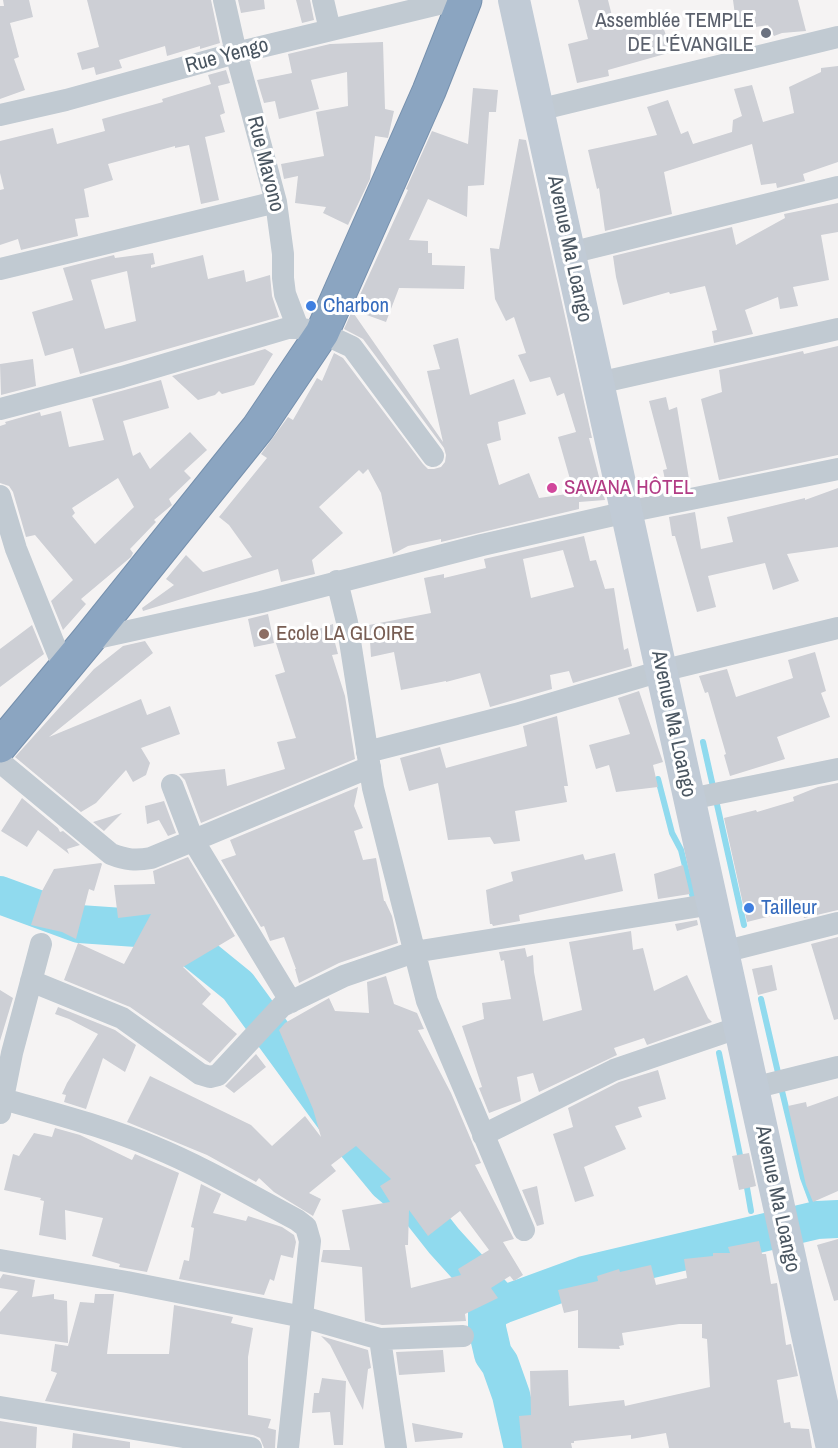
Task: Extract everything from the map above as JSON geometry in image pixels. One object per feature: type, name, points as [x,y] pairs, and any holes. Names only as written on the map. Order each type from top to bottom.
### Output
[{"type":"highway","points":[[0,746],[258,428],[310,330],[429,91],[465,0]]},
{"type":"main road","name":"Avenue Ma Loango","points":[[514,0],[753,1088],[831,1414],[832,1448]]},
{"type":"street","name":"Rue Mavono","points":[[224,0],[276,202],[283,254],[284,286],[310,330]]},
{"type":"street","points":[[324,0],[330,30]]},
{"type":"street","name":"Rue Yengo","points":[[0,115],[66,100],[236,53],[455,0]]},
{"type":"street","points":[[538,110],[838,37]]},
{"type":"street","points":[[570,253],[838,187]]},
{"type":"street","points":[[0,269],[276,202]]},
{"type":"street","points":[[0,409],[122,377],[288,328],[310,330],[352,347],[433,456]]},
{"type":"street","points":[[598,383],[838,330]]},
{"type":"street","points":[[88,640],[261,602],[482,545],[627,512],[838,469]]},
{"type":"street","points":[[0,496],[8,552],[64,669]]},
{"type":"street","points":[[337,581],[347,622],[373,788],[427,1001],[524,1230]]},
{"type":"street","points":[[0,762],[111,854],[126,860],[151,858],[369,760],[661,671],[838,627]]},
{"type":"street","points":[[690,799],[838,768]]},
{"type":"street","points":[[172,785],[193,840],[291,1002]]},
{"type":"street","points":[[31,981],[122,1018],[200,1074],[210,1077],[218,1075],[282,1006],[345,976],[414,952],[713,904]]},
{"type":"street","points":[[723,952],[838,923]]},
{"type":"street","points":[[41,945],[1,1103],[109,1130],[154,1147],[187,1162],[297,1220],[306,1227],[310,1241],[288,1448]]},
{"type":"street","points":[[483,1135],[614,1070],[740,1027]]},
{"type":"street","points":[[753,1088],[838,1067]]},
{"type":"street","points":[[0,1260],[127,1282],[303,1317],[380,1339],[463,1336]]},
{"type":"street","points":[[380,1339],[396,1448]]},
{"type":"street","points":[[0,1407],[251,1448]]},
{"type":"building","points":[[3,0],[29,0],[33,17],[10,23],[19,57],[14,59],[25,90],[0,99],[0,6],[4,6]]},
{"type":"building","points":[[87,0],[211,0],[220,43],[200,49],[200,46],[167,56],[165,46],[119,60],[122,68],[96,75],[94,67],[82,70],[77,53],[99,47]]},
{"type":"building","points":[[238,0],[264,0],[265,9],[241,13]]},
{"type":"building","points":[[296,0],[310,0],[314,20],[302,23]]},
{"type":"building","points":[[578,0],[608,0],[614,24],[638,17],[642,30],[662,24],[672,52],[608,70],[609,76],[577,83],[568,44],[588,39]]},
{"type":"building","points":[[733,0],[798,0],[806,31],[774,36],[768,25],[737,30]]},
{"type":"building","points":[[383,42],[385,109],[394,111],[388,138],[375,136],[370,179],[348,225],[323,213],[326,207],[295,203],[298,176],[284,179],[281,164],[324,156],[316,112],[348,106],[347,72],[311,80],[319,109],[279,119],[275,101],[264,103],[257,80],[292,73],[288,54],[330,44]]},
{"type":"building","points":[[838,66],[838,162],[803,174],[805,181],[777,188],[776,183],[761,185],[752,144],[664,172],[672,214],[605,231],[599,188],[597,189],[588,150],[657,135],[647,107],[668,100],[681,134],[688,131],[693,144],[732,132],[733,120],[742,116],[734,89],[752,85],[763,122],[794,113],[789,87],[821,72],[821,68]]},
{"type":"building","points":[[226,70],[230,83],[218,86],[225,113],[220,115],[225,132],[205,137],[219,200],[201,204],[189,145],[175,148],[175,146],[108,164],[113,180],[84,189],[89,217],[75,219],[78,236],[21,250],[18,239],[0,245],[0,190],[4,189],[0,173],[0,141],[53,128],[57,144],[105,131],[102,119],[163,102],[162,99],[211,84],[208,75]]},
{"type":"building","points":[[473,88],[498,90],[496,112],[489,112],[484,185],[468,186],[467,217],[428,199],[409,240],[428,241],[428,253],[432,253],[432,265],[465,266],[464,289],[399,288],[386,322],[353,310],[408,190],[406,189],[432,131],[468,144]]},
{"type":"building","points":[[519,139],[526,140],[592,438],[589,438],[605,500],[579,502],[579,509],[441,542],[441,539],[408,546],[393,554],[381,493],[368,469],[363,474],[359,470],[319,507],[343,533],[312,560],[315,574],[281,582],[278,569],[143,611],[142,608],[174,585],[166,579],[186,555],[203,572],[252,557],[229,525],[219,517],[267,458],[261,454],[288,417],[293,420],[317,378],[322,381],[334,353],[343,358],[428,469],[441,467],[445,462],[444,448],[363,339],[344,329],[352,311],[443,442],[427,371],[440,369],[433,345],[458,338],[470,395],[514,379],[526,414],[498,422],[501,440],[487,444],[499,485],[529,473],[539,498],[574,493],[558,437],[576,432],[564,393],[557,396],[550,377],[530,382],[518,355],[526,353],[514,317],[506,321],[495,299],[490,248],[499,249]]},
{"type":"building","points":[[838,203],[838,232],[821,235],[829,280],[793,287],[798,306],[780,309],[778,297],[745,310],[753,334],[714,343],[712,331],[717,330],[705,286],[670,294],[669,292],[623,305],[613,256],[732,227],[736,245],[785,218],[784,214]]},
{"type":"building","points":[[153,253],[155,264],[151,265],[151,268],[203,255],[208,279],[244,270],[246,282],[270,275],[272,296],[279,317],[80,374],[73,348],[45,356],[32,312],[73,300],[63,268],[114,255],[115,258]],"holes":[[[127,271],[136,321],[105,329],[91,280]]]},
{"type":"building","points":[[838,346],[838,455],[719,480],[701,399],[722,392],[719,370],[803,351],[804,354]]},
{"type":"building","points":[[265,349],[273,354],[254,385],[222,394],[219,391],[215,395],[198,400],[172,376]]},
{"type":"building","points":[[33,359],[36,386],[1,395],[0,364]]},
{"type":"building","points":[[161,380],[169,408],[123,421],[133,456],[140,452],[150,469],[190,432],[207,450],[184,471],[191,478],[169,499],[172,505],[154,520],[156,522],[130,549],[133,553],[131,557],[81,599],[86,604],[63,630],[51,601],[73,580],[35,535],[26,537],[13,492],[9,486],[0,483],[0,426],[6,424],[5,422],[40,412],[41,416],[61,411],[69,447],[104,440],[92,399]],"holes":[[[118,478],[134,507],[95,544],[72,516],[75,513],[72,508]]]},
{"type":"building","points":[[666,397],[669,410],[677,407],[690,485],[667,490],[663,470],[667,469],[649,401]]},
{"type":"building","points":[[838,488],[838,547],[787,554],[799,581],[773,590],[765,563],[708,576],[716,607],[697,612],[675,536],[672,536],[669,517],[695,512],[701,549],[733,542],[727,517],[805,498],[805,500]]},
{"type":"building","points":[[584,536],[590,561],[596,560],[605,589],[614,588],[624,650],[628,648],[632,666],[573,683],[569,671],[550,675],[552,689],[490,707],[480,673],[401,690],[394,652],[371,657],[369,625],[431,613],[424,578],[444,574],[444,578],[486,568],[484,559]],"holes":[[[563,550],[574,587],[531,598],[523,559]]]},
{"type":"building","points":[[268,614],[274,643],[254,647],[248,619]]},
{"type":"building","points":[[333,624],[338,654],[332,655],[345,696],[355,759],[201,823],[185,780],[179,774],[225,769],[227,786],[285,769],[277,742],[296,738],[275,675],[285,672],[275,640],[304,631],[305,634]]},
{"type":"building","points":[[32,625],[44,654],[0,687],[0,649]]},
{"type":"building","points":[[145,641],[153,653],[49,737],[141,699],[147,715],[170,706],[180,734],[141,748],[150,763],[146,775],[133,782],[126,770],[96,803],[81,812],[15,757],[94,669],[123,646]]},
{"type":"building","points":[[815,652],[826,691],[821,693],[830,717],[777,737],[785,759],[730,776],[708,692],[705,693],[699,676],[727,669],[736,697],[793,678],[788,660]]},
{"type":"building","points":[[639,691],[663,762],[653,765],[658,787],[616,792],[609,765],[596,769],[589,745],[630,734],[618,698]]},
{"type":"building","points":[[557,716],[568,786],[564,786],[567,802],[515,811],[520,841],[494,844],[490,837],[448,840],[438,783],[409,791],[400,758],[440,747],[446,768],[527,746],[523,726]]},
{"type":"building","points":[[838,783],[838,910],[804,918],[799,900],[769,908],[771,916],[747,922],[724,818],[756,810],[757,812],[794,801],[793,797],[818,787]]},
{"type":"building","points":[[358,787],[354,806],[363,828],[354,831],[363,860],[376,858],[384,901],[392,916],[398,943],[339,963],[299,983],[284,937],[270,941],[264,926],[261,927],[221,860],[236,855],[230,840]]},
{"type":"building","points":[[22,798],[60,832],[63,831],[80,845],[67,849],[69,854],[38,830],[27,847],[1,831]]},
{"type":"building","points":[[164,801],[176,833],[168,836],[159,820],[147,824],[145,806]]},
{"type":"building","points":[[122,813],[104,831],[93,822]]},
{"type":"building","points":[[615,853],[623,891],[519,915],[520,921],[493,926],[490,924],[486,890],[513,881],[511,872],[583,854],[585,860]]},
{"type":"building","points":[[188,857],[235,936],[183,967],[211,994],[202,1004],[237,1034],[210,1063],[130,1007],[64,980],[78,943],[124,964],[151,914],[118,918],[114,885],[155,884],[153,871]]},
{"type":"building","points":[[101,863],[94,891],[89,889],[76,939],[62,932],[31,925],[42,891],[54,869]]},
{"type":"building","points":[[683,865],[690,894],[658,899],[654,874]]},
{"type":"building","points":[[697,920],[698,925],[677,931],[675,924]]},
{"type":"building","points":[[631,931],[633,950],[643,948],[654,991],[687,975],[712,1022],[647,1045],[644,1038],[614,1048],[617,1055],[539,1092],[533,1073],[517,1077],[521,1101],[489,1113],[479,1088],[482,1087],[462,1026],[484,1019],[482,1003],[511,999],[504,960],[501,961],[499,952],[525,948],[527,957],[533,955],[543,1021],[582,1010],[569,942]]},
{"type":"building","points":[[838,937],[838,1019],[834,1020],[811,944]]},
{"type":"building","points":[[772,965],[777,990],[758,995],[752,969]]},
{"type":"building","points":[[386,976],[394,1004],[417,1013],[424,1029],[418,1030],[451,1093],[481,1163],[475,1165],[514,1239],[503,1242],[523,1275],[514,1281],[510,1276],[491,1288],[498,1298],[465,1314],[466,1321],[382,1325],[365,1321],[362,1267],[321,1262],[323,1250],[350,1250],[342,1210],[390,1202],[380,1186],[391,1179],[356,1146],[331,1165],[336,1171],[309,1193],[321,1199],[313,1216],[274,1192],[259,1178],[256,1182],[207,1155],[127,1122],[150,1076],[251,1125],[272,1146],[305,1116],[321,1137],[313,1109],[279,1030],[285,1023],[329,998],[335,1011],[369,1013],[367,982]],"holes":[[[409,1210],[428,1236],[460,1211],[489,1250],[458,1269],[461,1275],[411,1288],[405,1245],[408,1245]]]},
{"type":"building","points":[[0,990],[13,998],[0,1041]]},
{"type":"building","points":[[58,1007],[115,1030],[136,1045],[125,1072],[103,1058],[86,1109],[64,1102],[66,1095],[62,1094],[98,1034],[55,1014]]},
{"type":"building","points":[[256,1054],[266,1067],[234,1093],[225,1086]]},
{"type":"building","points":[[658,1070],[666,1099],[638,1107],[642,1117],[615,1126],[626,1149],[584,1167],[594,1196],[575,1202],[553,1134],[573,1127],[568,1108],[619,1082]]},
{"type":"building","points":[[838,1096],[838,1191],[813,1202],[806,1185],[788,1106],[806,1102],[807,1107]]},
{"type":"building","points":[[55,1128],[80,1135],[132,1160],[135,1154],[179,1173],[147,1272],[119,1267],[120,1264],[92,1256],[103,1218],[65,1210],[66,1240],[39,1235],[44,1201],[40,1200],[41,1198],[4,1190],[13,1154],[19,1156],[34,1133],[52,1137]]},
{"type":"building","points":[[749,1153],[756,1186],[739,1190],[732,1156]]},
{"type":"building","points":[[201,1184],[221,1194],[213,1213],[246,1221],[248,1216],[282,1227],[294,1235],[296,1242],[293,1258],[281,1255],[274,1281],[270,1279],[264,1295],[179,1279],[184,1260],[189,1261],[194,1228],[191,1227]]},
{"type":"building","points":[[537,1186],[544,1224],[537,1226],[522,1190]]},
{"type":"building","points":[[838,1239],[838,1300],[834,1301],[817,1245]]},
{"type":"building","points":[[759,1241],[762,1254],[766,1254],[771,1284],[777,1283],[786,1345],[791,1344],[798,1376],[777,1380],[784,1423],[790,1422],[791,1428],[809,1429],[812,1448],[669,1448],[666,1433],[631,1439],[631,1435],[574,1441],[571,1443],[572,1448],[522,1448],[519,1416],[531,1415],[530,1371],[568,1370],[569,1406],[624,1400],[625,1406],[710,1387],[707,1339],[702,1338],[702,1324],[679,1324],[622,1333],[624,1345],[619,1346],[620,1349],[578,1348],[578,1310],[564,1313],[558,1290],[598,1281],[597,1276],[619,1269],[620,1272],[651,1265],[656,1285],[687,1278],[684,1259],[713,1256],[713,1253],[730,1253],[728,1247]]},
{"type":"building","points":[[3,1274],[35,1280],[32,1297],[54,1294],[54,1299],[67,1301],[68,1343],[0,1334],[0,1312],[18,1291],[0,1288],[0,1279]]},
{"type":"building","points":[[95,1294],[114,1294],[107,1354],[169,1354],[174,1305],[233,1317],[231,1323],[253,1328],[248,1357],[248,1415],[271,1419],[268,1428],[276,1430],[275,1448],[264,1448],[260,1438],[253,1435],[45,1401],[57,1373],[51,1371],[55,1344],[68,1346],[80,1302],[94,1303]]},
{"type":"building","points":[[321,1336],[368,1350],[371,1368],[368,1369],[363,1410],[330,1345]]},
{"type":"building","points":[[443,1350],[445,1372],[399,1375],[396,1352]]},
{"type":"building","points":[[322,1378],[346,1381],[343,1445],[334,1445],[330,1412],[312,1413],[314,1393],[319,1393]]},
{"type":"building","points":[[0,1421],[37,1427],[36,1448],[0,1448]]},
{"type":"building","points":[[412,1423],[463,1433],[462,1438],[415,1442]]},
{"type":"building","points":[[73,1433],[130,1442],[130,1448],[72,1448]]},
{"type":"waterway","points":[[703,742],[744,925]]},
{"type":"waterway","points":[[658,779],[672,833],[681,850],[694,902]]},
{"type":"waterway","points":[[0,895],[79,924],[137,928],[190,947],[238,986],[335,1119],[387,1182],[418,1208],[444,1241],[502,1305],[487,1312],[487,1328],[493,1354],[500,1364],[511,1395],[523,1448]]},
{"type":"waterway","points":[[761,999],[779,1077]]},
{"type":"waterway","points":[[719,1053],[741,1160]]},
{"type":"waterway","points":[[781,1087],[803,1178],[816,1213]]},
{"type":"waterway","points":[[746,1182],[751,1211]]},
{"type":"waterway","points":[[502,1305],[584,1275],[817,1220],[838,1219]]},
{"type":"place","name":"Assemblée TEMPLE DE L'ÉVANGILE","points":[[766,33]]},
{"type":"place","name":"Charbon","points":[[311,306]]},
{"type":"place","name":"SAVANA HÔTEL","points":[[552,488]]},
{"type":"place","name":"Ecole LA GLOIRE","points":[[264,634]]},
{"type":"place","name":"Tailleur","points":[[749,908]]}]
